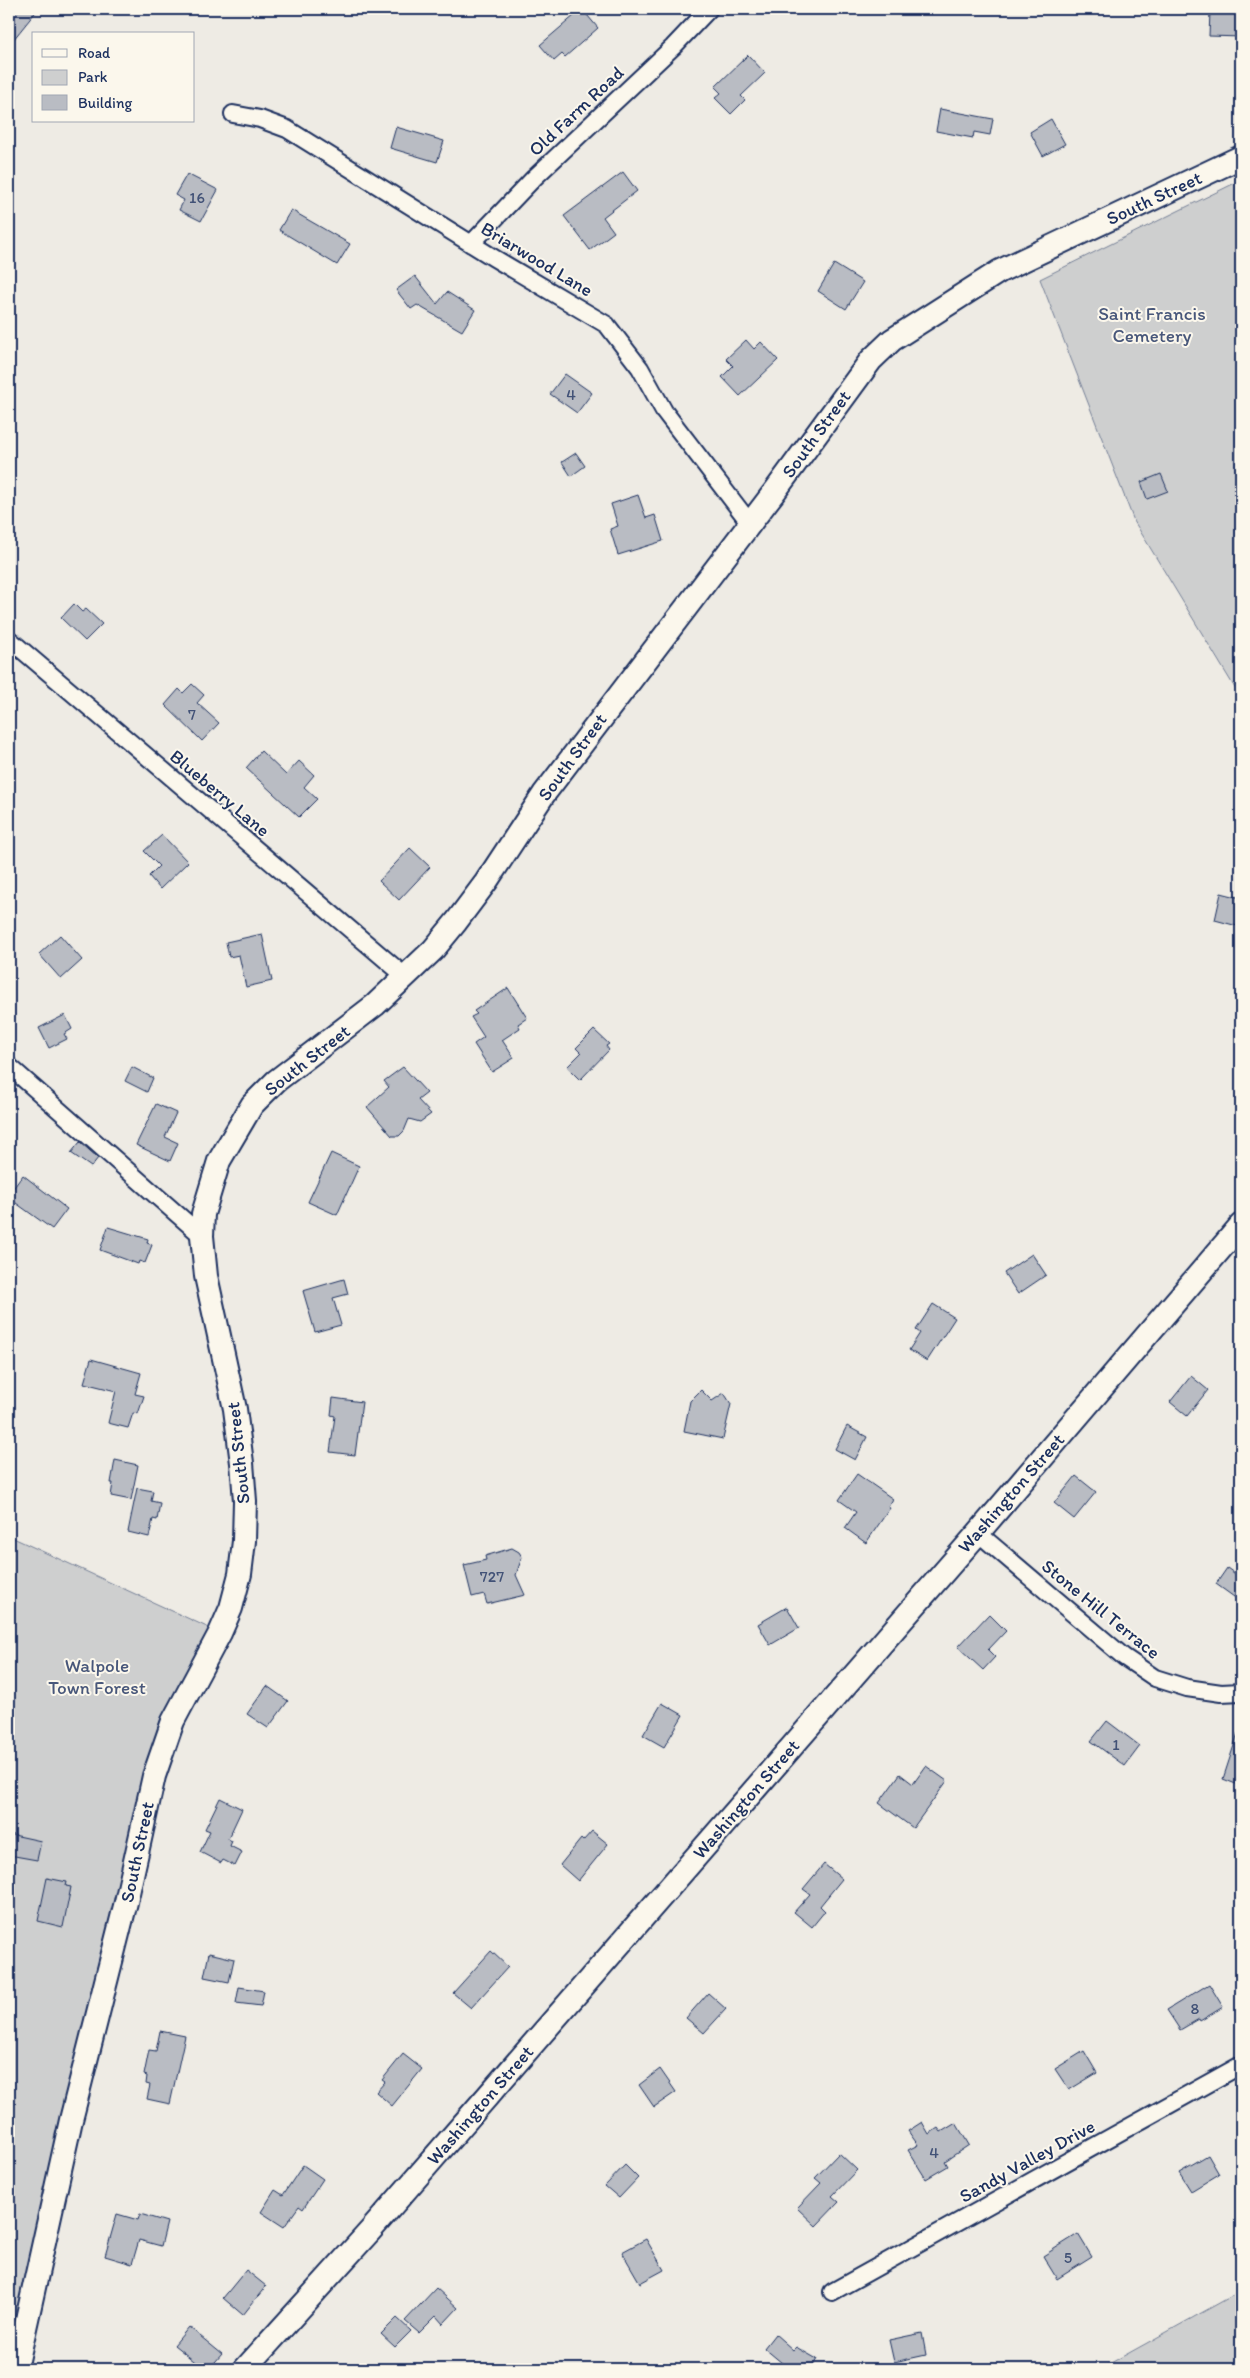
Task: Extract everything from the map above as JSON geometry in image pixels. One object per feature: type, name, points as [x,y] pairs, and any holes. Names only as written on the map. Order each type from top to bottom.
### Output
[{"type":"street","name":"Old Farm Road","points":[[471,244],[534,178],[673,47],[709,9]]},
{"type":"street","name":"Briarwood Lane","points":[[233,114],[260,119],[286,129],[471,244],[607,325],[640,368],[664,411],[749,522]]},
{"type":"street","name":"South Street","points":[[16,2369],[71,2120],[126,1902],[154,1776],[173,1721],[224,1625],[240,1574],[244,1541],[245,1501],[242,1463],[235,1409],[206,1276],[202,1236],[203,1214],[219,1161],[252,1105],[276,1081],[348,1028],[406,977],[450,929],[486,882],[544,794],[829,419],[866,366],[892,340],[1000,271],[1241,157]]},
{"type":"street","name":"Blueberry Lane","points":[[9,639],[406,977]]},
{"type":"street","points":[[9,1066],[202,1236]]},
{"type":"street","name":"Washington Street","points":[[245,2369],[370,2231],[978,1533],[1241,1224]]},
{"type":"street","name":"Stone Hill Terrace","points":[[978,1533],[1124,1657],[1155,1678],[1186,1688],[1221,1693],[1241,1692]]},
{"type":"street","name":"Sandy Valley Drive","points":[[832,2292],[1241,2065]]},
{"type":"green space","name":"Saint Francis Cemetery","points":[[1241,180],[1241,698],[1134,521],[1040,279]]},
{"type":"green space","name":"Walpole Town Forest","points":[[9,1536],[220,1633],[187,1693],[9,2369]]},
{"type":"green space","points":[[1241,2291],[1241,2369],[1100,2369]]},
{"type":"building","points":[[9,9],[38,9],[9,45]]},
{"type":"building","points":[[582,9],[598,28],[565,57],[562,54],[554,61],[540,45]]},
{"type":"building","points":[[1210,12],[1241,13],[1241,37],[1209,36]]},
{"type":"building","points":[[748,55],[765,73],[741,96],[745,100],[731,114],[715,98],[721,93],[715,87]]},
{"type":"building","points":[[940,109],[993,119],[990,135],[974,132],[973,138],[936,131]]},
{"type":"building","points":[[1051,119],[1065,144],[1043,156],[1030,132]]},
{"type":"building","points":[[396,127],[444,141],[437,162],[390,148]]},
{"type":"building","points":[[623,172],[637,191],[603,217],[614,232],[590,250],[564,216]]},
{"type":"building","points":[[187,174],[218,190],[201,221],[179,210],[184,200],[175,195]]},
{"type":"building","points":[[291,210],[350,244],[337,265],[279,230]]},
{"type":"building","points":[[834,264],[863,282],[846,309],[818,291]]},
{"type":"building","points":[[415,276],[437,304],[447,292],[475,310],[462,331],[417,305],[411,309],[396,290]]},
{"type":"building","points":[[746,340],[754,349],[761,342],[778,360],[740,396],[722,377],[733,366],[726,359]]},
{"type":"building","points":[[565,374],[592,393],[577,413],[550,394]]},
{"type":"building","points":[[576,453],[585,466],[571,476],[562,462]]},
{"type":"building","points":[[1161,474],[1168,491],[1147,499],[1141,482]]},
{"type":"building","points":[[638,495],[646,518],[655,515],[663,541],[618,555],[610,529],[618,526],[611,504]]},
{"type":"building","points":[[74,604],[82,612],[86,609],[102,624],[85,641],[61,618]]},
{"type":"building","points":[[192,684],[204,695],[197,703],[219,723],[202,741],[165,705],[179,689],[183,693]]},
{"type":"building","points":[[261,751],[286,775],[299,761],[314,775],[304,787],[317,799],[299,817],[246,768]]},
{"type":"building","points":[[162,835],[188,862],[160,889],[149,876],[159,866],[144,851]]},
{"type":"building","points":[[410,848],[430,867],[399,900],[379,881]]},
{"type":"building","points":[[1221,893],[1241,898],[1241,927],[1215,920]]},
{"type":"building","points":[[262,934],[272,981],[246,987],[239,955],[229,957],[226,942]]},
{"type":"building","points":[[60,935],[82,960],[61,979],[39,954]]},
{"type":"building","points":[[508,988],[527,1018],[518,1024],[520,1028],[502,1040],[514,1058],[492,1072],[474,1044],[484,1037],[471,1017],[477,1014],[474,1011]]},
{"type":"building","points":[[65,1015],[72,1029],[64,1034],[67,1039],[49,1048],[39,1028]]},
{"type":"building","points":[[594,1030],[609,1044],[606,1046],[609,1050],[580,1080],[567,1067],[581,1053],[576,1048]]},
{"type":"building","points":[[132,1067],[153,1078],[147,1092],[125,1081]]},
{"type":"building","points":[[403,1067],[427,1093],[418,1100],[431,1114],[420,1122],[409,1119],[404,1131],[399,1136],[392,1136],[367,1107],[389,1087],[384,1081]]},
{"type":"building","points":[[156,1104],[176,1113],[165,1137],[178,1143],[170,1161],[136,1145]]},
{"type":"building","points":[[80,1142],[98,1158],[91,1167],[71,1153]]},
{"type":"building","points":[[331,1153],[359,1166],[337,1215],[308,1202]]},
{"type":"building","points":[[23,1175],[67,1209],[52,1229],[9,1198],[9,1194]]},
{"type":"building","points":[[108,1227],[148,1239],[147,1243],[152,1245],[145,1263],[139,1261],[138,1264],[100,1250]]},
{"type":"building","points":[[1032,1254],[1046,1275],[1018,1294],[1004,1273]]},
{"type":"building","points":[[344,1279],[348,1294],[333,1298],[341,1325],[315,1332],[303,1291]]},
{"type":"building","points":[[933,1304],[955,1318],[927,1361],[909,1350],[920,1333],[916,1330]]},
{"type":"building","points":[[91,1359],[141,1373],[135,1394],[144,1396],[138,1414],[133,1413],[128,1428],[108,1423],[116,1391],[84,1383]]},
{"type":"building","points":[[1191,1376],[1208,1390],[1187,1416],[1170,1402]]},
{"type":"building","points":[[701,1390],[712,1401],[724,1393],[731,1404],[723,1439],[684,1431],[690,1401]]},
{"type":"building","points":[[333,1398],[362,1402],[355,1455],[330,1452],[335,1416],[331,1415]]},
{"type":"building","points":[[847,1426],[867,1437],[855,1460],[835,1449]]},
{"type":"building","points":[[115,1460],[138,1465],[131,1500],[111,1496]]},
{"type":"building","points":[[857,1474],[893,1499],[888,1507],[890,1508],[866,1543],[845,1528],[856,1512],[839,1500]]},
{"type":"building","points":[[1076,1476],[1096,1492],[1074,1519],[1054,1503]]},
{"type":"building","points":[[137,1488],[153,1491],[151,1501],[160,1503],[157,1520],[153,1519],[149,1537],[128,1532]]},
{"type":"building","points":[[512,1548],[519,1552],[522,1557],[516,1575],[525,1595],[487,1604],[484,1594],[472,1597],[464,1565],[486,1560],[485,1556]]},
{"type":"building","points":[[1227,1568],[1241,1578],[1241,1602],[1216,1584]]},
{"type":"building","points":[[787,1607],[799,1628],[770,1645],[758,1624]]},
{"type":"building","points":[[989,1614],[1006,1631],[988,1650],[995,1657],[983,1670],[958,1647]]},
{"type":"building","points":[[267,1686],[288,1701],[268,1728],[247,1714]]},
{"type":"building","points":[[662,1703],[683,1715],[664,1747],[643,1735]]},
{"type":"building","points":[[1107,1721],[1140,1746],[1125,1766],[1091,1741]]},
{"type":"building","points":[[1238,1733],[1241,1733],[1241,1786],[1223,1779]]},
{"type":"building","points":[[926,1766],[947,1781],[913,1828],[879,1803],[900,1774],[913,1784]]},
{"type":"building","points":[[220,1798],[242,1809],[228,1839],[232,1841],[230,1846],[242,1852],[235,1866],[223,1860],[221,1863],[200,1852],[210,1831],[205,1829]]},
{"type":"building","points":[[592,1831],[608,1844],[578,1881],[560,1865],[581,1839],[583,1841]]},
{"type":"building","points":[[9,1834],[41,1841],[37,1860],[9,1855]]},
{"type":"building","points":[[824,1864],[842,1879],[820,1906],[825,1911],[812,1927],[794,1912],[810,1894],[803,1889]]},
{"type":"building","points":[[47,1878],[67,1882],[66,1886],[71,1887],[63,1927],[38,1921]]},
{"type":"building","points":[[491,1951],[508,1967],[471,2008],[453,1993]]},
{"type":"building","points":[[209,1953],[234,1959],[229,1982],[204,1977]]},
{"type":"building","points":[[1209,1984],[1223,2007],[1180,2030],[1167,2010]]},
{"type":"building","points":[[239,1987],[264,1991],[261,2006],[236,2003]]},
{"type":"building","points":[[708,1993],[726,2009],[704,2033],[686,2018]]},
{"type":"building","points":[[160,2031],[185,2036],[170,2104],[147,2099],[150,2085],[146,2084],[147,2076],[144,2075],[149,2050],[156,2051]]},
{"type":"building","points":[[1084,2051],[1097,2073],[1069,2090],[1055,2069]]},
{"type":"building","points":[[403,2054],[422,2069],[392,2106],[376,2092],[385,2082],[382,2080]]},
{"type":"building","points":[[660,2069],[676,2092],[654,2107],[639,2085]]},
{"type":"building","points":[[922,2122],[929,2134],[938,2128],[941,2132],[956,2123],[969,2145],[945,2161],[948,2166],[926,2179],[908,2150],[918,2145],[908,2131]]},
{"type":"building","points":[[839,2153],[857,2170],[832,2196],[839,2202],[816,2226],[797,2208],[821,2183],[815,2178]]},
{"type":"building","points":[[1208,2155],[1219,2174],[1191,2191],[1179,2172]]},
{"type":"building","points":[[303,2165],[323,2179],[303,2209],[299,2206],[284,2227],[261,2212],[275,2190],[283,2195]]},
{"type":"building","points":[[625,2165],[638,2178],[619,2198],[605,2186]]},
{"type":"building","points":[[117,2214],[138,2220],[140,2214],[167,2222],[161,2246],[139,2240],[132,2264],[105,2256]]},
{"type":"building","points":[[1078,2234],[1092,2257],[1057,2279],[1043,2256]]},
{"type":"building","points":[[646,2239],[664,2270],[640,2283],[622,2252]]},
{"type":"building","points":[[246,2270],[266,2286],[243,2315],[223,2298]]},
{"type":"building","points":[[436,2288],[458,2308],[443,2324],[436,2316],[419,2333],[405,2321]]},
{"type":"building","points":[[397,2318],[411,2331],[395,2347],[381,2334]]},
{"type":"building","points":[[189,2327],[222,2354],[209,2369],[204,2369],[174,2345]]},
{"type":"building","points":[[922,2333],[926,2355],[894,2362],[889,2340]]},
{"type":"building","points":[[775,2334],[793,2350],[796,2347],[817,2359],[811,2369],[778,2369],[782,2363],[764,2348]]}]
